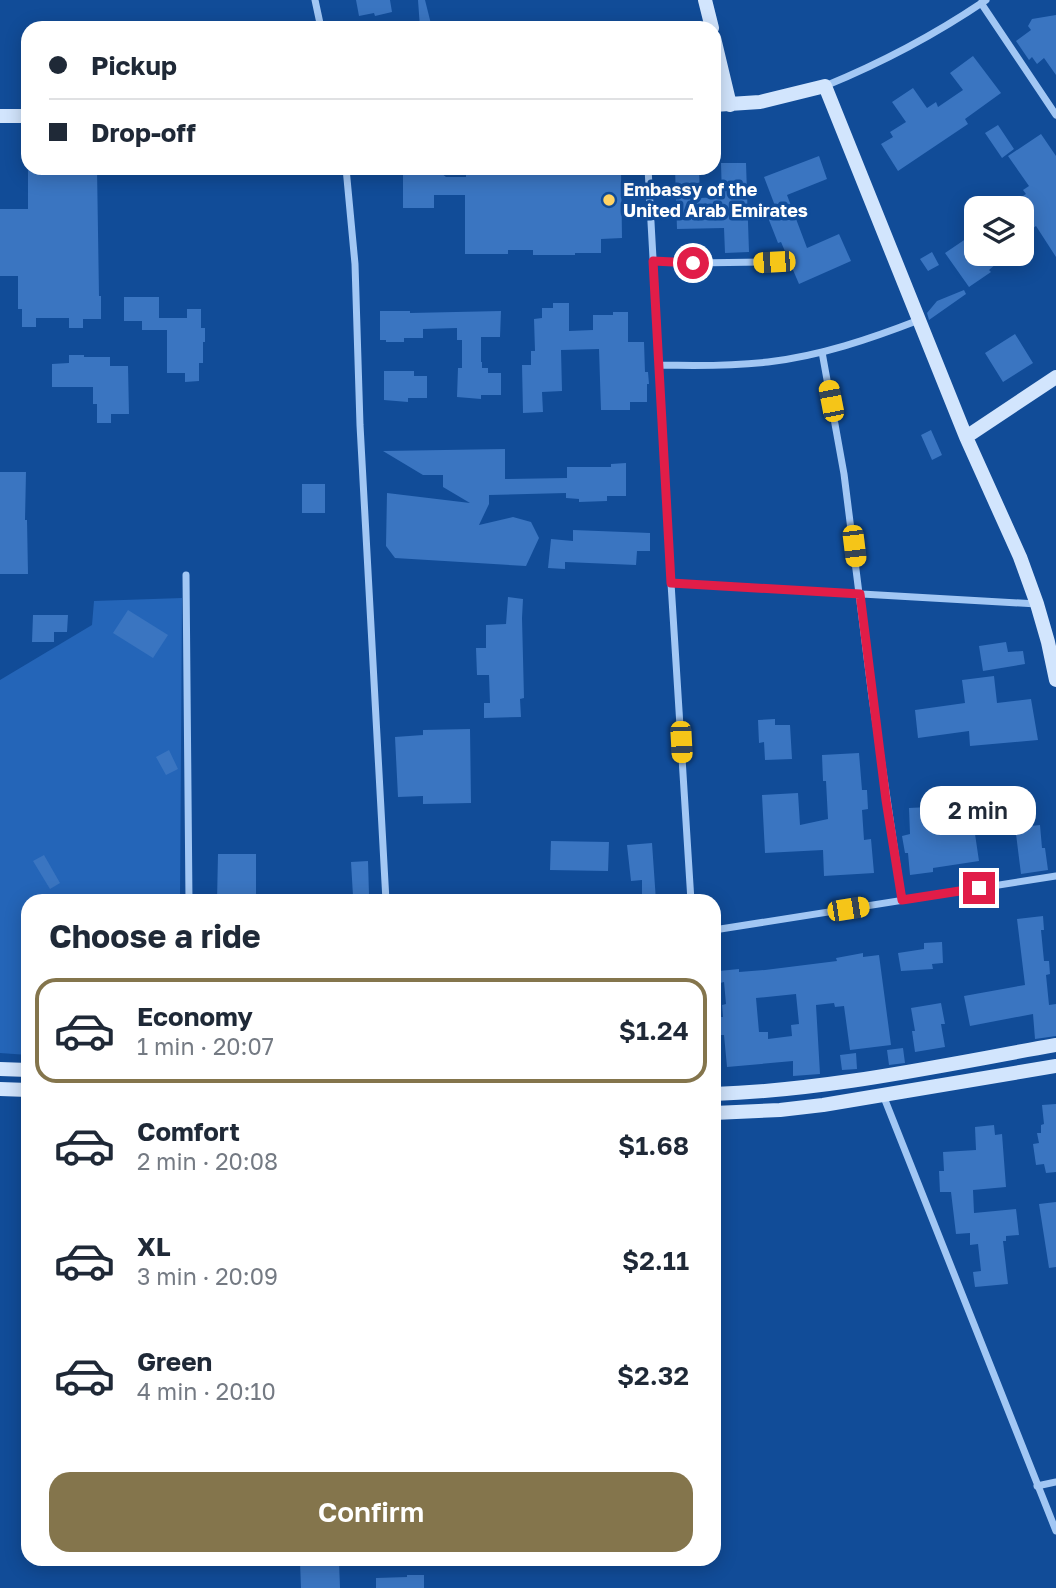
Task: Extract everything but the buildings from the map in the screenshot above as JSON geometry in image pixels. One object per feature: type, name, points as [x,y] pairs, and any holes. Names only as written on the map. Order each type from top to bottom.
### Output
[{"type":"main road","points":[[705,0],[710,21]]},
{"type":"main road","points":[[721,67],[730,105]]},
{"type":"main road","points":[[721,105],[760,102],[825,86],[966,437],[1020,557],[1037,604],[1056,680]]},
{"type":"main road","points":[[0,116],[21,116]]},
{"type":"main road","points":[[966,437],[1056,377]]},
{"type":"main road","points":[[721,1094],[828,1085],[1056,1045]]},
{"type":"main road","points":[[721,1113],[823,1105],[1056,1066]]},
{"type":"main road","points":[[0,1069],[21,1070]]},
{"type":"main road","points":[[0,1089],[21,1090]]},
{"type":"street","points":[[315,0],[320,21]]},
{"type":"street","points":[[825,86],[862,71],[984,2],[1056,115]]},
{"type":"street","points":[[347,175],[355,264],[360,425],[386,894]]},
{"type":"street","points":[[648,175],[691,894]]},
{"type":"street","points":[[653,261],[774,262]]},
{"type":"street","points":[[660,365],[714,366],[769,362],[822,352],[872,338],[920,320]]},
{"type":"street","points":[[822,352],[845,474],[877,736],[902,900]]},
{"type":"street","points":[[186,575],[189,894]]},
{"type":"street","points":[[671,583],[1037,604]]},
{"type":"street","points":[[721,929],[1056,876]]},
{"type":"street","points":[[883,1095],[1056,1531]]},
{"type":"street","points":[[1037,1486],[1056,1482]]},
{"type":"shaded area","points":[[182,598],[180,894],[21,894],[21,1054],[0,1053],[0,680],[92,625],[94,601]]},
{"type":"place","name":"Embassy of the United Arab Emirates","points":[[609,200]]},
{"type":"route","points":[[693,263],[653,261],[671,583],[860,594],[872,698],[902,900],[979,888]]}]
